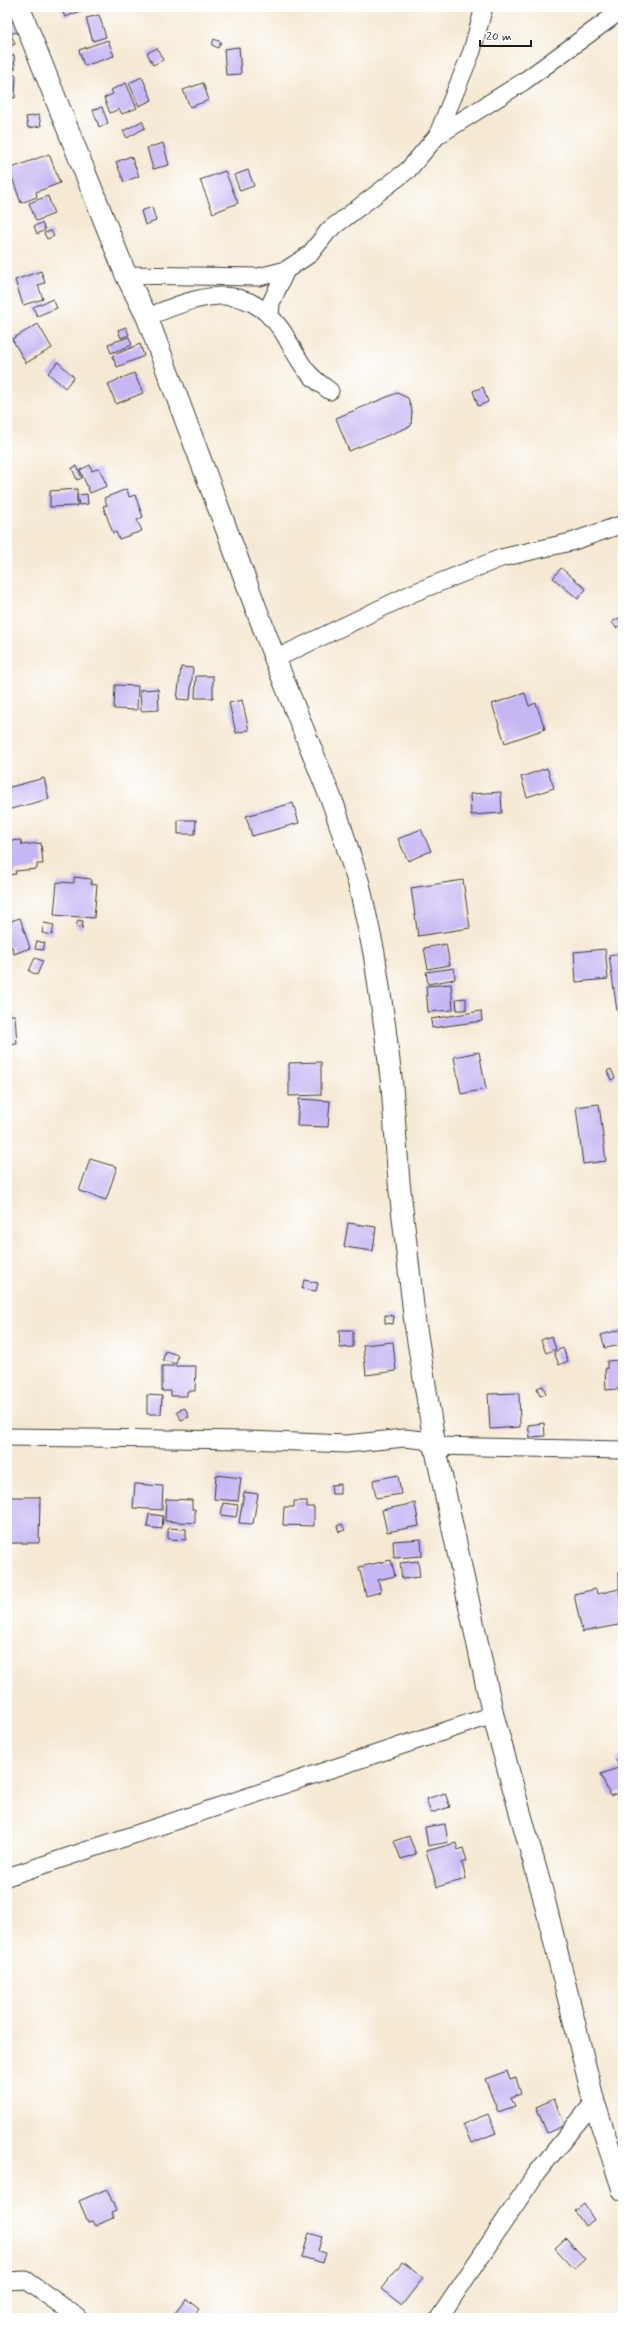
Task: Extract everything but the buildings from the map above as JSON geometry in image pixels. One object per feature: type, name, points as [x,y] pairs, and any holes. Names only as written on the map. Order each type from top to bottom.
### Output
[{"type":"street","points":[[19,7],[126,274],[147,317],[275,659],[334,806],[359,884],[374,954],[392,1086],[399,1182],[415,1323],[435,1446],[494,1715],[542,1892],[594,2102],[623,2190]]},
{"type":"street","points":[[437,136],[472,51],[484,7]]},
{"type":"street","points":[[126,274],[259,277],[286,270],[310,254],[329,230],[408,170],[437,136],[523,82],[623,9]]},
{"type":"street","points":[[270,317],[276,291],[286,270]]},
{"type":"street","points":[[147,317],[178,305],[224,295],[242,298],[258,305],[270,317],[282,332],[307,372],[330,391]]},
{"type":"street","points":[[275,659],[413,593],[501,558],[571,542],[623,524]]},
{"type":"street","points":[[7,1437],[248,1440],[346,1444],[404,1438],[423,1440],[435,1446],[623,1450]]},
{"type":"street","points":[[7,1877],[494,1715]]},
{"type":"street","points":[[439,2318],[536,2174],[594,2102]]},
{"type":"street","points":[[7,2282],[26,2280],[79,2318]]}]
